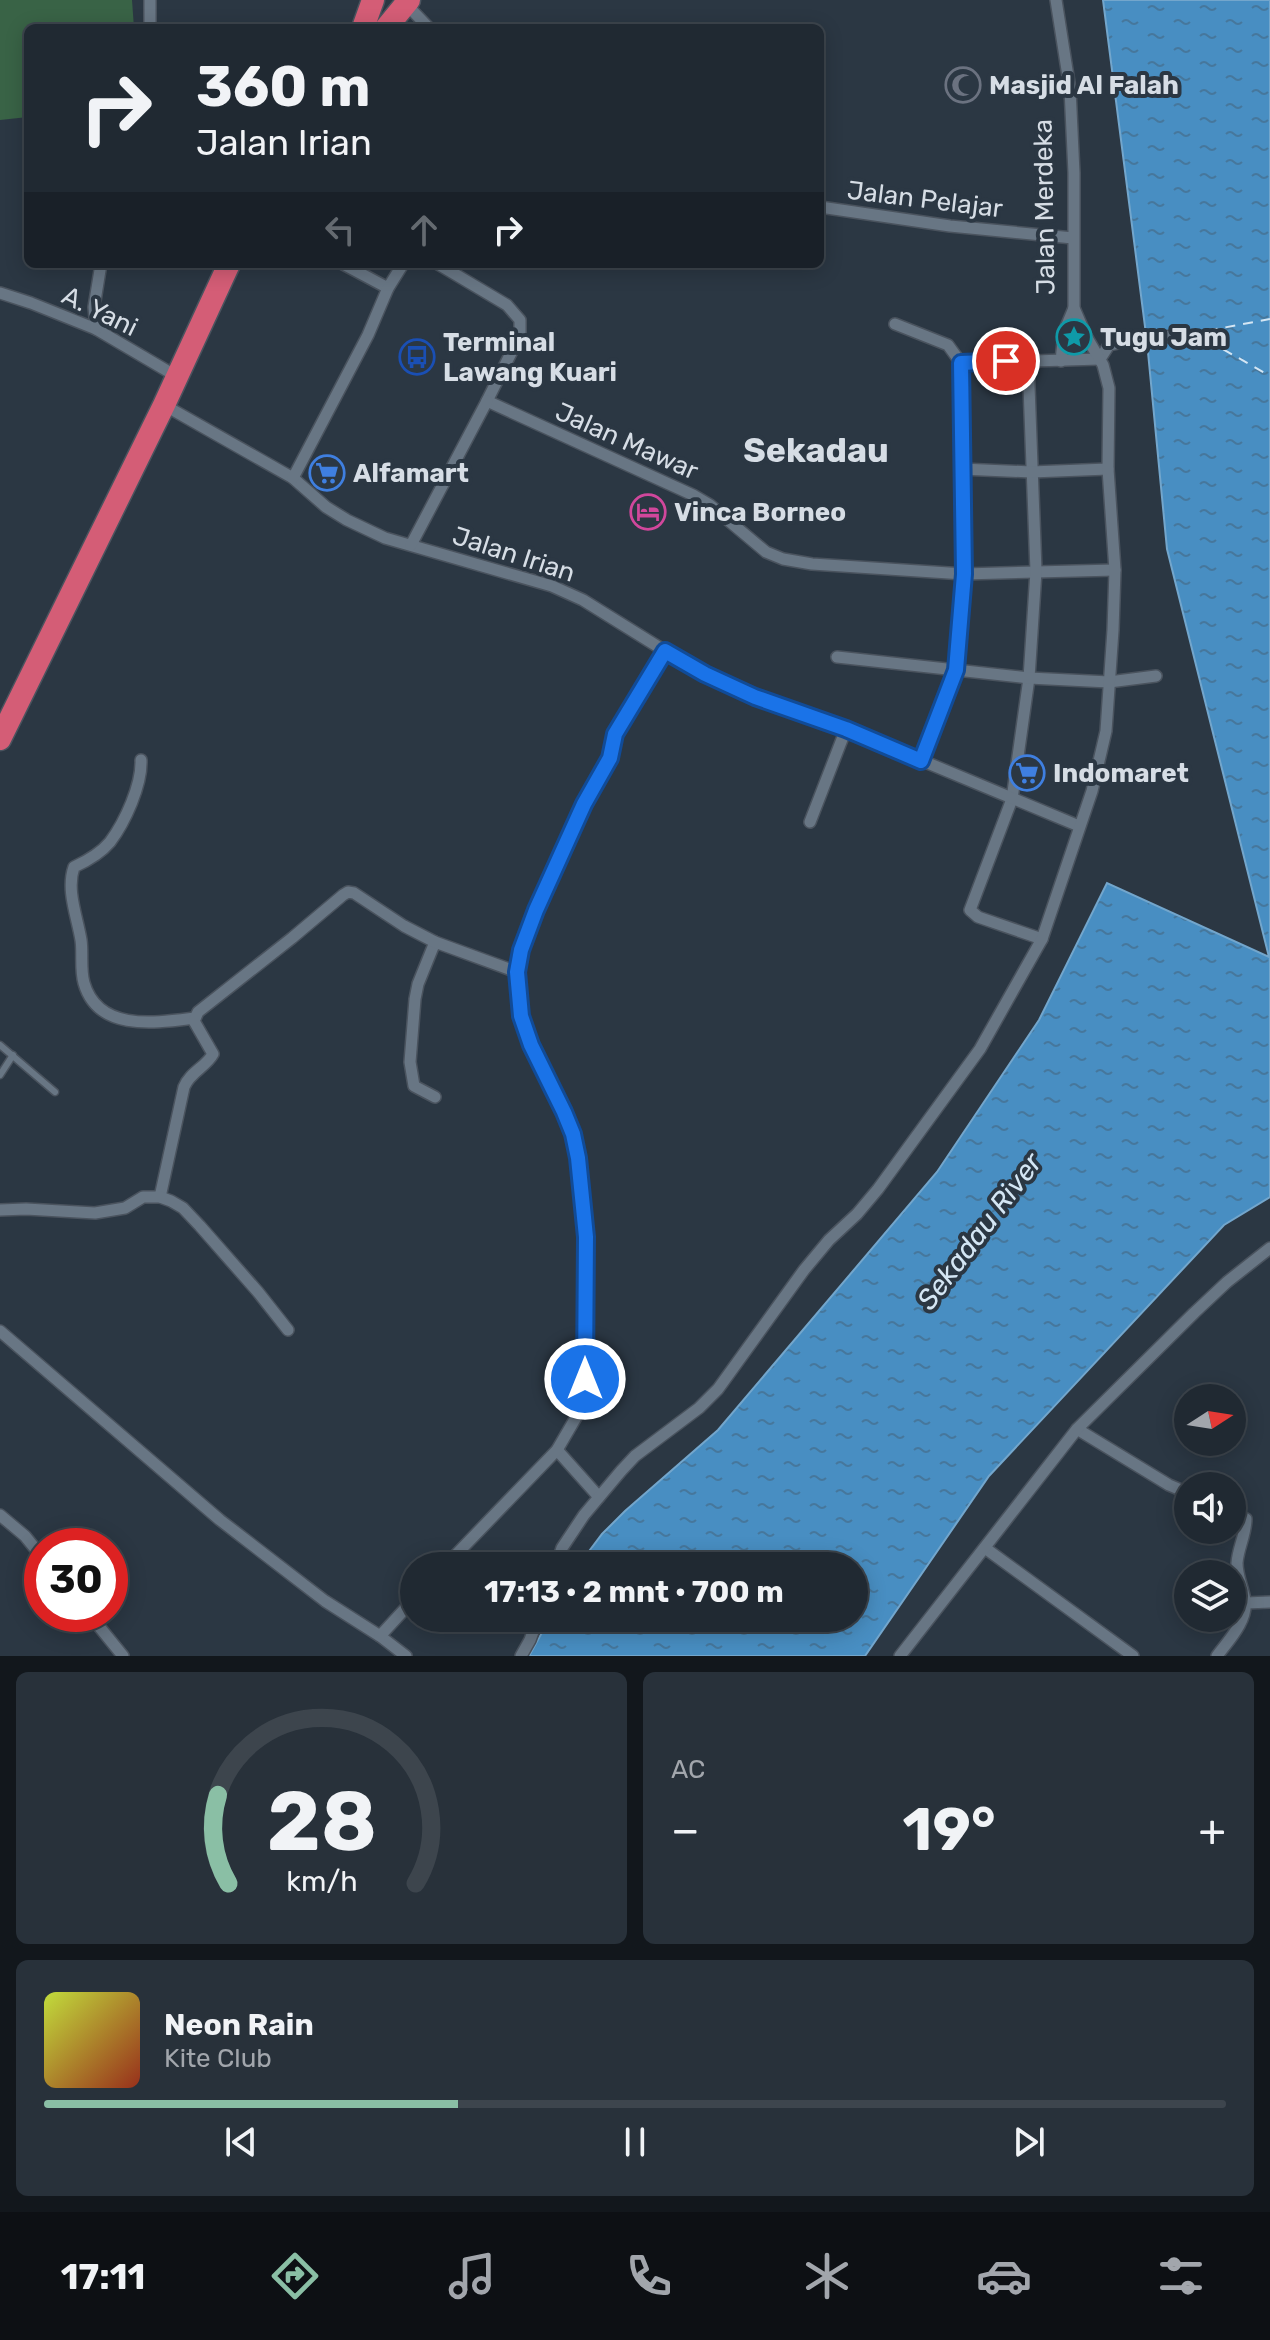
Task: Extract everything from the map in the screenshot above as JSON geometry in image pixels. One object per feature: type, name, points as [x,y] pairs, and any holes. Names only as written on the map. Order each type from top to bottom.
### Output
[{"type":"highway","points":[[364,24],[373,0]]},
{"type":"highway","points":[[389,24],[407,2]]},
{"type":"highway","points":[[0,737],[164,405],[227,268]]},
{"type":"street","points":[[150,0],[150,24]]},
{"type":"street","name":"Jalan Merdeka","points":[[561,1552],[584,1515],[635,1456],[708,1400],[804,1270],[878,1189],[980,1049],[1042,939],[1064,880],[1092,791],[1106,731],[1115,570],[1108,469],[1109,388],[1100,359],[1074,308],[1074,173],[1070,89],[1056,0]]},
{"type":"street","points":[[407,2],[426,24]]},
{"type":"street","name":"Jalan Pelajar","points":[[824,208],[950,226],[1073,238]]},
{"type":"street","points":[[96,329],[94,307],[100,268]]},
{"type":"street","points":[[350,268],[388,288]]},
{"type":"street","points":[[293,478],[400,268]]},
{"type":"street","points":[[411,545],[520,335],[520,320],[507,305],[445,268]]},
{"type":"street","name":"A. Yani","points":[[0,293],[96,329],[176,376]]},
{"type":"street","points":[[1061,361],[1064,332],[1074,308]]},
{"type":"street","points":[[895,324],[948,345],[961,363],[964,574],[956,670],[921,761]]},
{"type":"street","points":[[961,363],[1100,359],[1109,345],[1185,335]]},
{"type":"street","points":[[1028,360],[1036,571],[1029,678],[1012,799],[970,910],[978,917],[1042,939]]},
{"type":"street","name":"Jalan Mawar","points":[[487,401],[693,495],[710,505],[772,556],[812,564],[964,574],[1115,570]]},
{"type":"street","name":"Jalan Irian","points":[[164,405],[293,478],[326,507],[347,520],[385,538],[552,586],[583,600],[705,674],[755,697],[846,729],[1079,826]]},
{"type":"street","points":[[961,469],[1031,472],[1108,469]]},
{"type":"street","points":[[459,1552],[557,1450],[578,1414],[583,1397],[584,1199],[573,1134],[531,1045],[521,1016],[517,972],[521,950],[536,910],[584,804],[610,758],[615,734],[665,651]]},
{"type":"street","points":[[837,657],[1029,678],[1109,682],[1156,676]]},
{"type":"street","points":[[810,822],[846,729]]},
{"type":"street","points":[[141,760],[141,773],[131,802],[109,842],[92,859],[74,867],[70,879],[82,944],[83,982],[95,1007],[115,1018],[161,1022],[195,1018]]},
{"type":"street","points":[[160,1197],[184,1087],[187,1079],[213,1054],[197,1027],[195,1018],[198,1012],[348,892],[435,942],[517,972]]},
{"type":"street","points":[[435,942],[416,991],[410,1062],[414,1086],[435,1097]]},
{"type":"street","points":[[0,1210],[104,1212],[125,1208],[143,1197],[160,1197],[171,1201],[183,1208],[200,1226],[288,1330]]},
{"type":"street","points":[[900,1656],[1077,1429],[1227,1282],[1270,1248]]},
{"type":"street","points":[[0,1331],[220,1520],[325,1601],[380,1636],[402,1655]]},
{"type":"street","points":[[1077,1429],[1174,1487]]},
{"type":"street","points":[[557,1450],[599,1497]]},
{"type":"street","points":[[0,1515],[24,1535]]},
{"type":"street","points":[[985,1548],[1133,1656]]},
{"type":"street","points":[[1246,1603],[1270,1602]]},
{"type":"street","points":[[380,1636],[400,1614]]},
{"type":"street","points":[[104,1632],[123,1656]]},
{"type":"street","points":[[521,1656],[533,1632]]},
{"type":"street","points":[[1217,1656],[1234,1632]]},
{"type":"lane","points":[[0,1045],[55,1092]]},
{"type":"lane","points":[[0,1075],[13,1055]]},
{"type":"green space","points":[[0,0],[132,0],[134,24],[24,24],[24,117],[0,120]]},
{"type":"water","name":"Sekadau River","points":[[1103,0],[1270,0],[1270,1197],[1224,1225],[989,1476],[865,1656],[529,1656],[542,1632],[868,1632],[868,1552],[588,1552],[625,1511],[718,1430],[937,1172],[1039,1020],[1107,883],[1269,957],[1167,549],[1147,342]]},
{"type":"ferry route","points":[[1190,334],[1270,319]]},
{"type":"ferry route","points":[[1190,337],[1207,340],[1270,376]]},
{"type":"place","name":"Masjid Al Falah","points":[[963,85]]},
{"type":"place","name":"Tugu Jam","points":[[1074,337]]},
{"type":"place","name":"Terminal Lawang Kuari","points":[[417,357]]},
{"type":"place","name":"Alfamart","points":[[327,473]]},
{"type":"place","name":"Vinca Borneo","points":[[648,512]]},
{"type":"place","name":"Indomaret","points":[[1027,773]]},
{"type":"district","name":"Sekadau","points":[[816,450]]},
{"type":"route","points":[[585,1379],[586,1237],[578,1158],[564,1112],[531,1045],[521,1016],[518,992],[517,972],[521,950],[536,910],[584,804],[610,758],[615,734],[665,651],[755,697],[846,729],[921,761],[956,670],[964,574],[961,363],[1006,361]]}]
